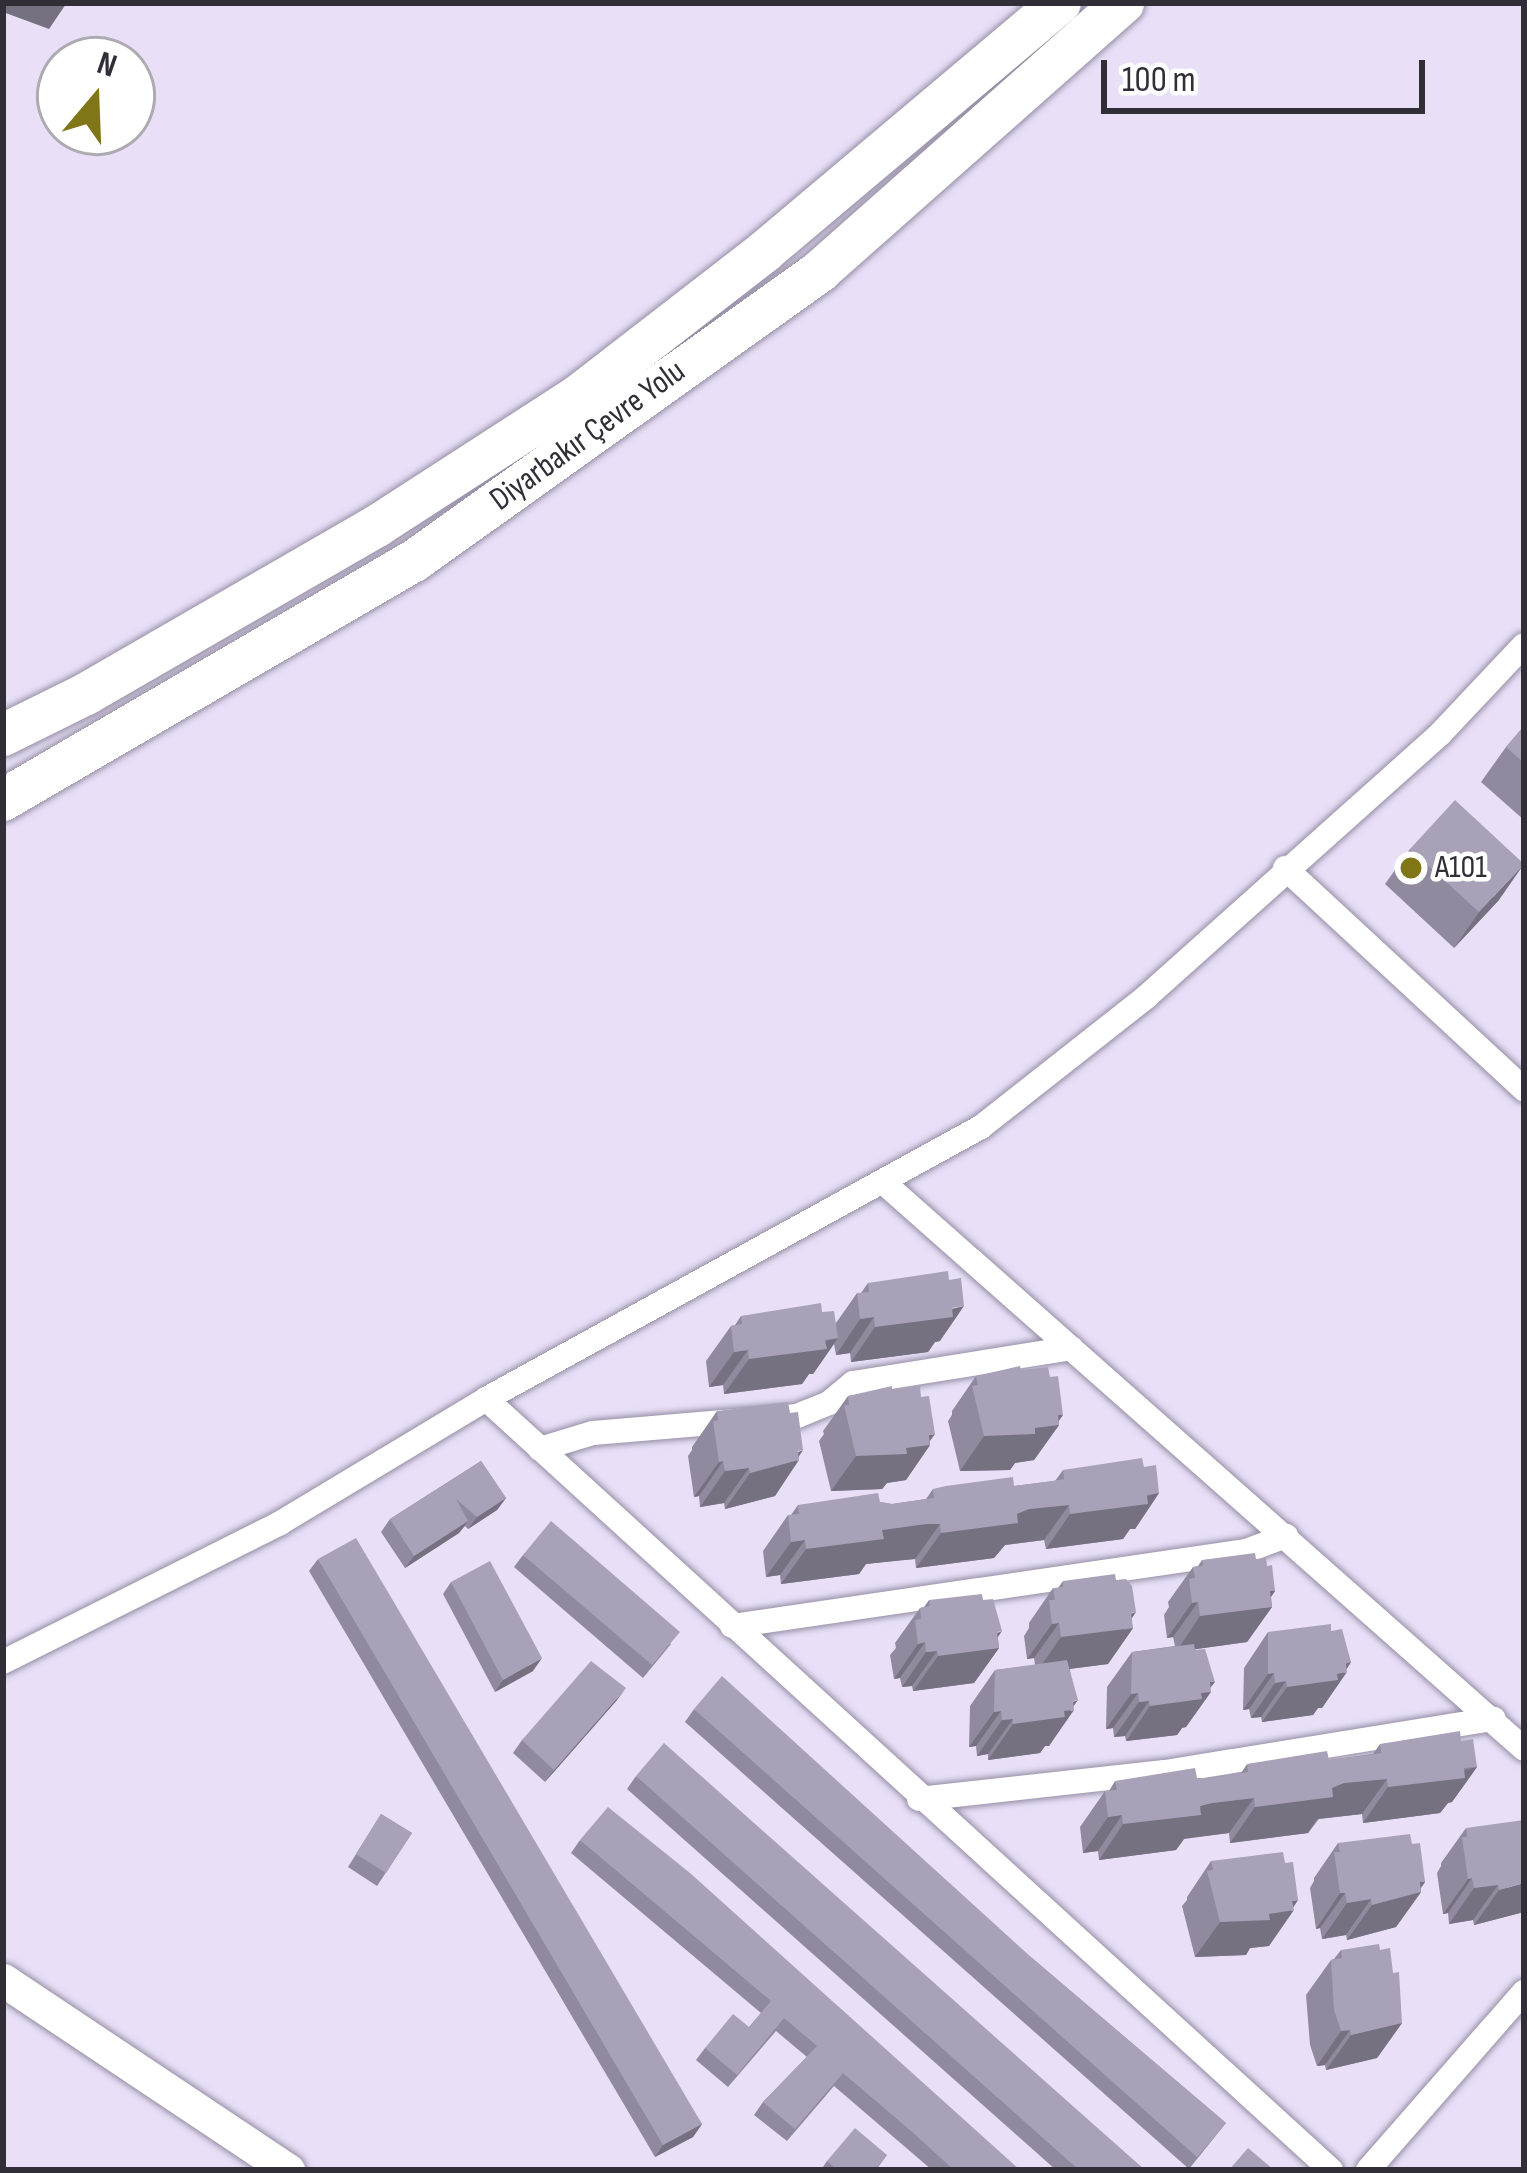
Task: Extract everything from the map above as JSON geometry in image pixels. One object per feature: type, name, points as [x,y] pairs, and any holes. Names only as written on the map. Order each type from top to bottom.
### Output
[{"type":"highway","name":"Diyarbakır Çevre Yolu","points":[[3,735],[86,694],[377,526],[578,396],[764,252],[1060,3]]},
{"type":"highway","name":"Diyarbakır Çevre Yolu","points":[[3,800],[434,547],[820,271],[1123,3]]},
{"type":"street","points":[[3,1662],[280,1523],[486,1399],[981,1127],[1146,997],[1440,734],[1524,645]]},
{"type":"street","points":[[1286,868],[1524,1088]]},
{"type":"street","points":[[883,1182],[1524,1749]]},
{"type":"street","points":[[541,1449],[593,1433],[796,1416],[830,1403],[853,1384],[1071,1348]]},
{"type":"street","points":[[486,1399],[919,1799],[1331,2170]]},
{"type":"street","points":[[732,1626],[1246,1551],[1286,1536]]},
{"type":"street","points":[[919,1799],[1166,1772],[1493,1719]]},
{"type":"street","points":[[3,1980],[288,2170]]},
{"type":"street","points":[[1368,2170],[1524,1992]]},
{"type":"building","points":[[1524,726],[1524,763],[1506,747]]},
{"type":"building","points":[[1455,800],[1524,864],[1479,912],[1410,849]]},
{"type":"building","points":[[948,1271],[949,1280],[961,1278],[964,1306],[952,1308],[953,1317],[875,1327],[874,1317],[860,1319],[857,1293],[869,1292],[868,1283]]},
{"type":"building","points":[[821,1303],[822,1312],[834,1311],[838,1338],[825,1340],[827,1349],[749,1359],[748,1350],[734,1352],[731,1326],[742,1324],[741,1316]]},
{"type":"building","points":[[1020,1366],[1021,1370],[1048,1367],[1050,1377],[1058,1376],[1063,1415],[1058,1415],[1059,1425],[1035,1428],[1035,1434],[984,1436],[972,1386],[978,1385],[976,1376]]},
{"type":"building","points":[[892,1386],[892,1390],[920,1386],[921,1397],[929,1396],[935,1434],[929,1435],[930,1445],[906,1448],[907,1454],[856,1456],[844,1405],[849,1405],[848,1396]]},
{"type":"building","points":[[788,1402],[790,1413],[798,1412],[803,1450],[798,1451],[799,1460],[750,1473],[749,1468],[725,1471],[723,1461],[719,1462],[713,1421],[718,1420],[717,1411]]},
{"type":"building","points":[[1142,1458],[1144,1467],[1156,1465],[1159,1493],[1147,1495],[1148,1504],[1070,1514],[1069,1505],[1029,1509],[1017,1514],[1018,1523],[941,1533],[940,1524],[926,1524],[882,1530],[884,1539],[806,1549],[805,1540],[791,1542],[788,1515],[799,1514],[798,1505],[878,1493],[880,1502],[892,1504],[934,1498],[933,1489],[946,1486],[1013,1477],[1014,1486],[1052,1481],[1064,1479],[1063,1470]]},
{"type":"building","points":[[481,1461],[506,1498],[477,1517],[456,1499],[468,1521],[414,1556],[390,1519]]},
{"type":"building","points":[[551,1521],[680,1632],[652,1665],[523,1555]]},
{"type":"building","points":[[356,1538],[702,2124],[663,2145],[318,1559]]},
{"type":"building","points":[[1255,1553],[1256,1559],[1266,1558],[1267,1566],[1272,1565],[1272,1607],[1200,1616],[1198,1602],[1192,1603],[1189,1579],[1195,1578],[1193,1567],[1203,1566],[1202,1560]]},
{"type":"building","points":[[490,1561],[542,1658],[503,1680],[451,1582]]},
{"type":"building","points":[[1115,1574],[1116,1580],[1126,1579],[1132,1586],[1133,1628],[1061,1637],[1059,1623],[1052,1624],[1049,1600],[1055,1600],[1053,1588],[1063,1587],[1063,1581]]},
{"type":"building","points":[[982,1594],[983,1600],[993,1599],[1002,1631],[997,1632],[999,1648],[938,1656],[937,1651],[926,1652],[925,1642],[918,1644],[915,1620],[921,1619],[920,1608],[930,1606],[929,1600]]},
{"type":"building","points":[[1331,1624],[1331,1631],[1342,1629],[1351,1662],[1346,1663],[1347,1672],[1337,1674],[1338,1680],[1287,1687],[1286,1681],[1275,1683],[1274,1673],[1268,1674],[1268,1632]]},
{"type":"building","points":[[1194,1644],[1195,1650],[1205,1649],[1215,1682],[1210,1682],[1211,1692],[1201,1693],[1202,1699],[1150,1706],[1149,1701],[1139,1702],[1138,1693],[1131,1694],[1132,1652]]},
{"type":"building","points":[[1067,1660],[1078,1700],[1073,1701],[1074,1710],[1064,1711],[1065,1717],[1013,1724],[1013,1719],[1002,1720],[1001,1711],[994,1712],[995,1670]]},
{"type":"building","points":[[591,1661],[626,1688],[554,1770],[522,1740]]},
{"type":"building","points":[[722,1676],[1032,1958],[1226,2123],[1197,2157],[694,1709]]},
{"type":"building","points":[[1460,1731],[1461,1741],[1473,1739],[1477,1767],[1464,1768],[1465,1778],[1388,1787],[1387,1779],[1344,1783],[1332,1788],[1333,1797],[1255,1807],[1254,1798],[1212,1803],[1200,1806],[1201,1815],[1123,1824],[1122,1815],[1108,1817],[1105,1791],[1117,1790],[1115,1781],[1195,1768],[1197,1778],[1209,1778],[1248,1772],[1247,1764],[1327,1751],[1329,1760],[1369,1755],[1381,1753],[1380,1744]]},
{"type":"building","points":[[664,1743],[1145,2170],[1079,2170],[636,1776]]},
{"type":"building","points":[[608,1807],[690,1873],[1020,2170],[954,2170],[843,2073],[795,2129],[763,2102],[817,2046],[784,2018],[737,2075],[705,2048],[733,2014],[749,2027],[771,2001],[580,1840]]},
{"type":"building","points":[[381,1814],[412,1833],[386,1873],[356,1854]]},
{"type":"building","points":[[1524,1820],[1524,1883],[1499,1890],[1498,1885],[1474,1888],[1472,1878],[1468,1879],[1462,1837],[1467,1837],[1466,1828]]},
{"type":"building","points":[[1410,1834],[1412,1844],[1420,1843],[1425,1882],[1420,1882],[1421,1892],[1372,1905],[1371,1899],[1347,1903],[1345,1893],[1340,1893],[1334,1852],[1340,1852],[1338,1843]]},
{"type":"building","points":[[1283,1852],[1285,1863],[1293,1862],[1298,1900],[1292,1901],[1294,1910],[1269,1914],[1270,1920],[1220,1922],[1207,1871],[1213,1870],[1211,1861]]},
{"type":"building","points":[[1379,1944],[1380,1950],[1390,1948],[1393,1973],[1399,1972],[1402,2023],[1351,2035],[1350,2030],[1341,2031],[1334,2010],[1331,1960],[1342,1958],[1341,1950]]},
{"type":"building","points":[[855,2128],[887,2155],[875,2170],[837,2170],[827,2161]]},
{"type":"building","points":[[1248,2148],[1274,2170],[1229,2170]]},
{"type":"place","name":"A101","points":[[1411,868]]}]
